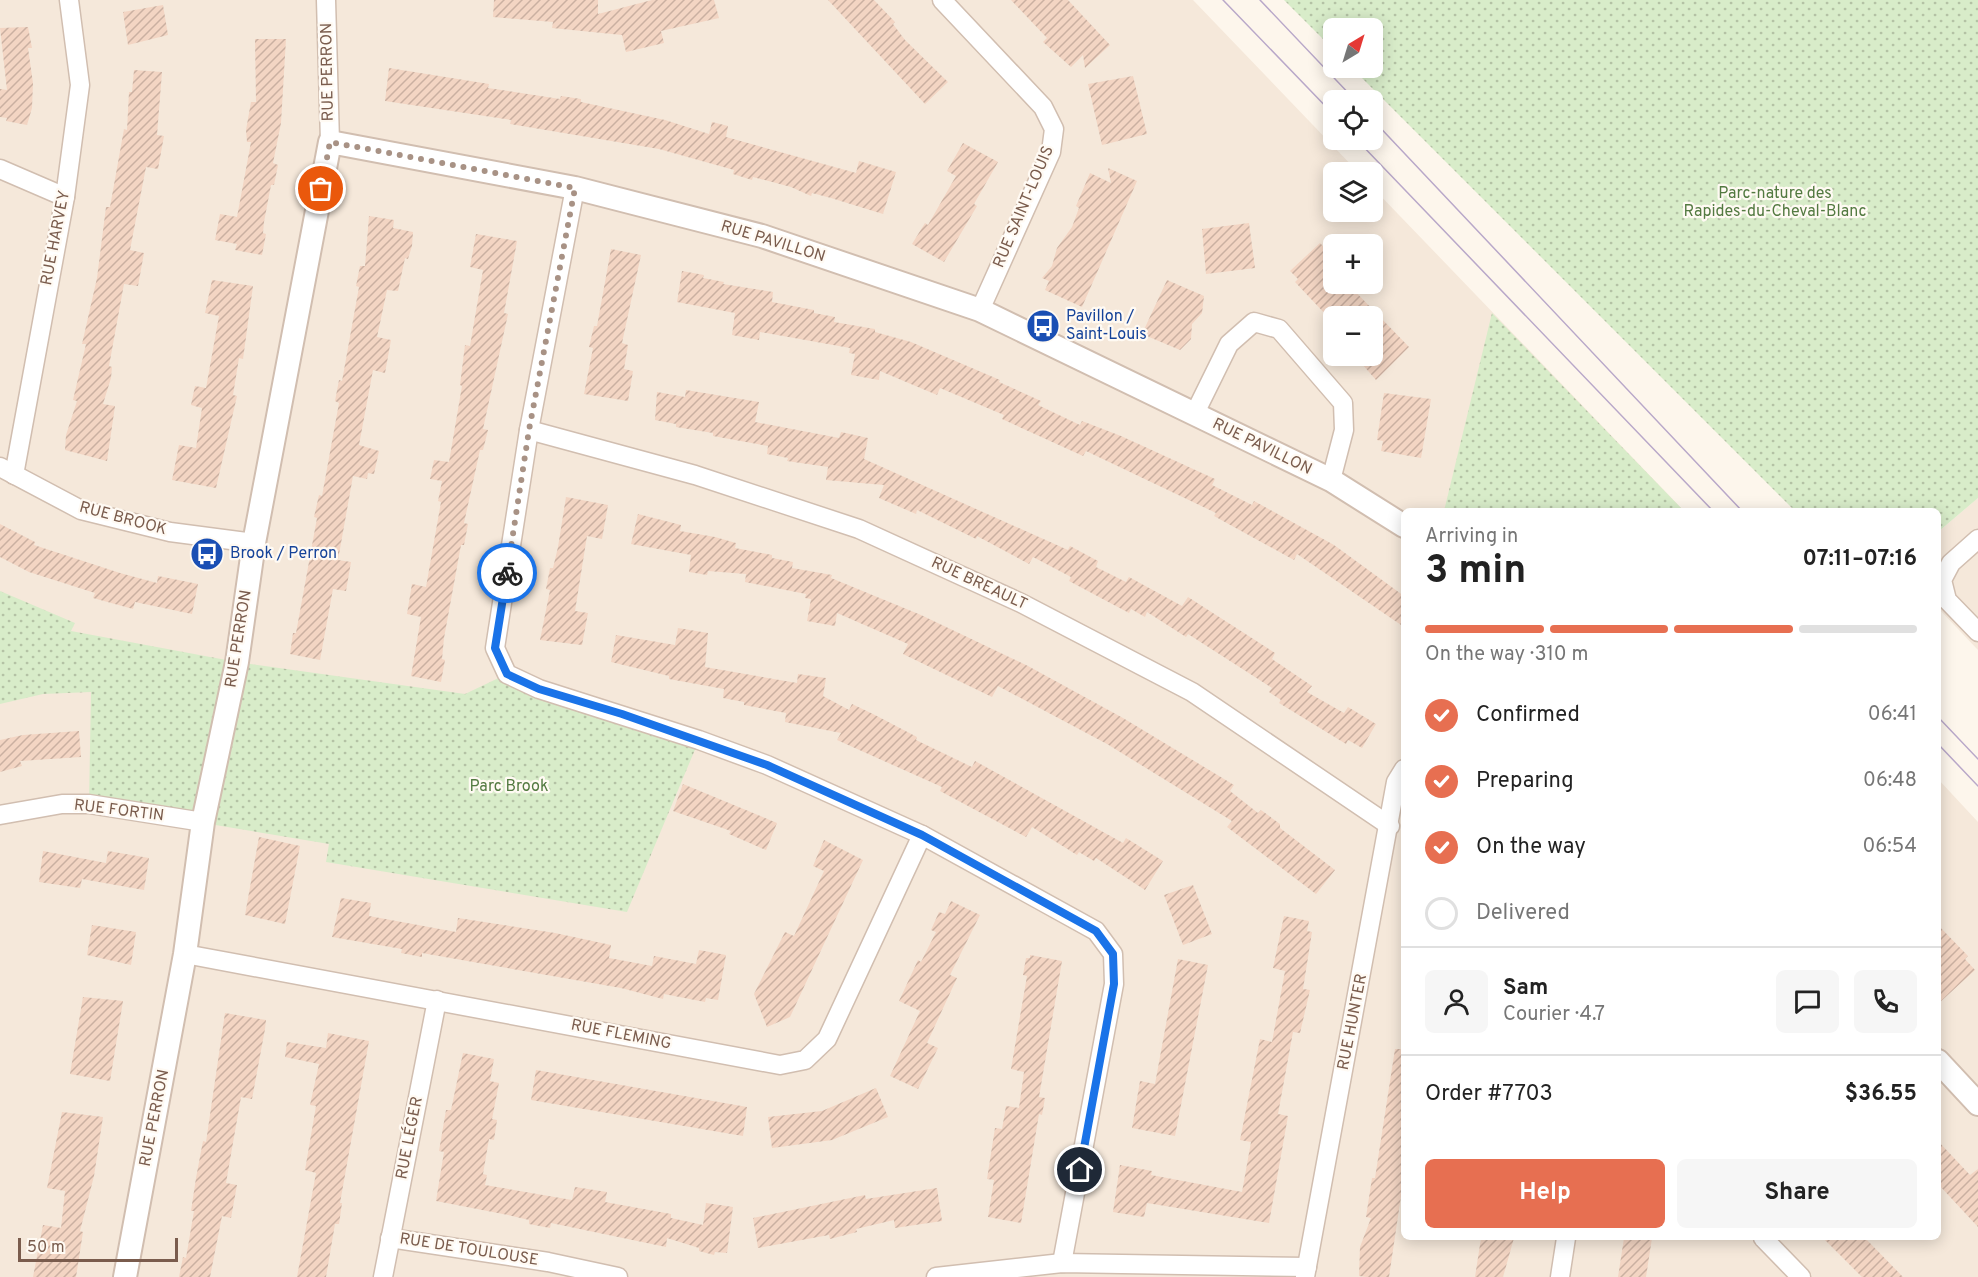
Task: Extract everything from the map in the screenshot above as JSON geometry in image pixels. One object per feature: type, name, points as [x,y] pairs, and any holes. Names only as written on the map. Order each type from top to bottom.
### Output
[{"type":"street","name":"RUE HARVEY","points":[[7,471],[65,197],[80,85],[69,0]]},
{"type":"street","name":"RUE PERRON","points":[[125,1277],[185,954],[203,822],[237,662],[254,543],[330,142],[326,0]]},
{"type":"street","name":"RUE SAINT-LOUIS","points":[[942,0],[1043,107],[1054,129],[1051,152],[980,310]]},
{"type":"street","name":"RUE PAVILLON","points":[[330,142],[575,188],[762,236],[980,310],[1331,480],[1401,524]]},
{"type":"street","points":[[0,169],[65,197]]},
{"type":"street","points":[[575,188],[529,430],[495,648],[507,674],[539,689],[657,726],[767,765],[922,835],[1096,931],[1113,954],[1114,984],[1062,1263]]},
{"type":"street","name":"RUE PAVILLON","points":[[1194,415],[1229,344],[1254,322],[1280,328],[1343,403],[1344,430],[1331,480]]},
{"type":"street","name":"RUE BREAULT","points":[[529,430],[695,475],[859,530],[1021,603],[1192,692],[1390,826]]},
{"type":"street","name":"RUE BROOK","points":[[7,471],[81,510],[170,532],[254,543]]},
{"type":"street","points":[[1978,539],[1951,562],[1942,580],[1947,600],[1978,632]]},
{"type":"street","name":"RUE HUNTER","points":[[1306,1272],[1390,826],[1396,782],[1401,774]]},
{"type":"street","name":"RUE FORTIN","points":[[0,815],[62,804],[89,804],[203,822]]},
{"type":"street","name":"RUE FLEMING","points":[[185,954],[780,1065],[805,1060],[827,1039],[922,835]]},
{"type":"street","name":"RUE LÉGER","points":[[382,1277],[437,1000]]},
{"type":"street","points":[[1941,1064],[1978,1104]]},
{"type":"street","name":"RUE DE TOULOUSE","points":[[390,1238],[548,1262],[618,1277]]},
{"type":"street","points":[[1560,1277],[1566,1240]]},
{"type":"street","points":[[1765,1240],[1801,1277]]},
{"type":"street","points":[[936,1277],[1062,1263],[1306,1272]]},
{"type":"shaded area","points":[[0,0],[1193,0],[1323,136],[1323,150],[1337,150],[1348,162],[1323,162],[1323,222],[1383,222],[1383,198],[1681,508],[1401,508],[1401,1240],[1941,1240],[1941,782],[1978,822],[1978,1277],[0,1277]]},
{"type":"shaded area","points":[[1978,498],[1978,650],[1941,611],[1941,529]]},
{"type":"green space","name":"Parc-nature des Rapides-du-Cheval-Blanc","points":[[1284,0],[1978,0],[1978,498],[1941,529],[1941,508],[1792,508],[1383,99],[1383,90],[1374,90],[1362,78],[1383,78],[1383,18],[1323,18],[1323,39]]},
{"type":"green space","points":[[1492,313],[1681,508],[1445,508]]},
{"type":"green space","name":"Parc Brook","points":[[0,591],[75,623],[71,631],[237,662],[465,694],[507,674],[699,740],[627,912],[326,862],[329,844],[89,804],[91,692],[43,694],[0,704]]},
{"type":"building","points":[[494,0],[598,0],[598,14],[652,0],[714,0],[719,18],[661,31],[664,43],[626,52],[622,35],[552,28],[553,22],[493,17]]},
{"type":"building","points":[[828,0],[874,0],[895,22],[893,24],[905,40],[948,82],[925,104]]},
{"type":"building","points":[[1011,0],[1068,0],[1110,45],[1085,68],[1083,55],[1071,67],[1043,42],[1047,38]]},
{"type":"building","points":[[163,5],[168,35],[128,45],[123,12]]},
{"type":"building","points":[[28,27],[32,48],[28,48],[33,83],[32,108],[27,125],[6,121],[7,118],[0,117],[0,89],[7,90],[0,28]]},
{"type":"building","points":[[255,39],[286,39],[281,123],[273,163],[278,165],[274,185],[271,185],[264,222],[263,233],[266,234],[262,255],[235,250],[237,244],[215,240],[220,214],[237,217],[251,142],[247,142],[246,130],[251,102],[256,102]]},
{"type":"building","points":[[389,68],[489,84],[488,88],[560,99],[561,96],[581,99],[581,102],[665,120],[709,134],[712,122],[728,126],[726,137],[856,173],[859,161],[896,172],[883,214],[812,193],[811,196],[791,187],[753,177],[752,180],[733,174],[734,170],[659,149],[510,124],[511,120],[385,101]]},
{"type":"building","points":[[134,70],[162,72],[157,135],[164,136],[158,169],[146,167],[130,250],[144,253],[138,286],[124,284],[109,366],[112,367],[111,378],[103,404],[115,406],[107,461],[65,450],[66,435],[77,401],[73,400],[86,344],[82,344],[97,278],[106,207],[110,207],[124,129],[127,130],[129,92],[132,92]]},
{"type":"building","points":[[1133,76],[1147,134],[1102,145],[1088,84]]},
{"type":"building","points":[[963,143],[998,162],[974,204],[977,206],[944,262],[912,244],[925,223],[928,225],[956,176],[947,171]]},
{"type":"building","points":[[1108,168],[1137,181],[1082,307],[1045,290],[1049,281],[1042,278],[1052,266],[1057,248],[1072,227],[1079,208],[1076,206],[1090,173],[1111,183]]},
{"type":"building","points":[[369,216],[394,220],[393,228],[413,232],[412,246],[408,259],[405,258],[398,291],[387,290],[377,337],[391,340],[385,373],[373,370],[359,445],[379,451],[374,474],[368,473],[367,479],[353,476],[338,560],[351,562],[346,591],[333,589],[320,660],[290,654],[317,518],[314,517],[319,495],[322,496],[339,403],[335,401],[339,380],[342,381],[359,287],[356,286],[360,266],[365,266]]},
{"type":"building","points":[[1249,223],[1255,268],[1206,274],[1202,229]]},
{"type":"building","points":[[476,234],[517,241],[504,313],[508,314],[483,429],[488,430],[483,450],[480,450],[464,523],[468,524],[464,545],[461,545],[444,638],[442,659],[445,660],[441,682],[411,676],[421,617],[407,614],[412,584],[426,587],[441,502],[438,501],[442,481],[430,479],[434,460],[449,462],[462,386],[460,385],[465,345],[470,346],[483,270],[470,267]]},
{"type":"building","points":[[1320,243],[1323,246],[1323,294],[1358,294],[1369,306],[1323,306],[1323,312],[1295,282],[1298,279],[1290,271]]},
{"type":"building","points":[[611,249],[641,255],[622,343],[628,345],[624,369],[633,371],[628,401],[584,394],[593,348],[589,347],[594,326],[597,326]]},
{"type":"building","points":[[682,271],[704,275],[703,278],[724,282],[723,284],[773,292],[772,302],[814,310],[814,313],[835,317],[834,322],[875,329],[875,332],[911,342],[1000,380],[999,382],[1041,401],[1038,405],[1080,425],[1082,421],[1121,436],[1215,479],[1212,485],[1252,505],[1254,501],[1334,545],[1401,594],[1401,625],[1297,554],[1294,560],[1214,516],[1216,513],[1086,451],[1083,456],[1002,419],[1004,415],[940,388],[937,395],[880,371],[879,380],[851,375],[855,354],[849,353],[850,348],[760,332],[759,340],[732,335],[735,313],[677,302]]},
{"type":"building","points":[[212,280],[253,286],[243,359],[239,358],[233,395],[237,396],[216,488],[172,480],[179,445],[196,448],[202,408],[191,405],[195,386],[206,388],[219,316],[205,313]]},
{"type":"building","points":[[1167,280],[1204,296],[1202,313],[1192,324],[1191,339],[1180,350],[1142,334]]},
{"type":"building","points":[[1383,320],[1409,347],[1376,380],[1364,366],[1383,366]]},
{"type":"building","points":[[686,390],[759,402],[755,422],[839,438],[841,432],[868,438],[864,459],[1068,550],[1070,546],[1098,561],[1096,567],[1126,582],[1129,577],[1182,606],[1188,597],[1275,653],[1272,659],[1312,686],[1307,692],[1344,713],[1348,707],[1376,724],[1362,748],[1348,740],[1346,744],[1279,703],[1281,700],[1269,692],[1272,688],[1188,634],[1186,637],[1147,612],[1145,617],[1131,609],[1129,613],[1069,581],[1071,577],[1033,557],[1029,564],[977,536],[976,539],[917,510],[916,514],[879,498],[884,485],[826,480],[828,467],[787,461],[788,458],[767,454],[768,446],[713,436],[713,433],[676,427],[676,424],[655,420],[657,392],[685,397]]},
{"type":"building","points":[[1384,393],[1431,399],[1421,458],[1381,451],[1383,441],[1377,440]]},
{"type":"building","points":[[566,497],[608,505],[602,539],[587,536],[575,611],[588,613],[582,645],[540,640],[550,590],[546,589],[550,568],[553,568],[558,547]]},
{"type":"building","points":[[638,514],[681,525],[680,531],[715,537],[736,543],[735,548],[772,555],[772,558],[793,562],[792,568],[832,575],[831,578],[921,615],[1028,666],[1123,718],[1234,785],[1230,791],[1258,813],[1261,810],[1280,824],[1280,828],[1335,870],[1316,894],[1227,827],[1232,821],[1107,744],[998,686],[992,697],[903,654],[908,644],[837,613],[835,626],[807,621],[811,599],[805,598],[806,594],[745,582],[746,574],[708,571],[707,575],[689,572],[691,555],[631,544]]},
{"type":"building","points":[[0,524],[35,542],[34,545],[120,573],[157,583],[158,576],[198,584],[192,614],[135,602],[133,609],[93,598],[95,593],[29,572],[0,557]]},
{"type":"building","points":[[678,628],[708,633],[705,667],[797,683],[798,674],[826,678],[823,696],[849,710],[852,704],[873,714],[917,737],[916,740],[972,767],[975,761],[1123,843],[1126,838],[1163,861],[1145,890],[1096,858],[1094,861],[1079,852],[1077,855],[1032,827],[1026,837],[940,791],[942,787],[837,740],[841,733],[785,722],[786,713],[744,705],[744,702],[723,698],[724,689],[669,679],[669,676],[611,662],[616,635],[675,645]]},
{"type":"building","points":[[79,731],[81,757],[20,761],[22,766],[0,772],[0,740],[23,735]]},
{"type":"building","points":[[683,784],[777,823],[766,850],[729,834],[731,831],[673,811]]},
{"type":"building","points":[[259,837],[300,846],[285,924],[245,915]]},
{"type":"building","points":[[824,840],[863,860],[790,1017],[767,1027],[754,994],[785,932],[794,936],[824,871],[813,866]]},
{"type":"building","points":[[43,851],[106,863],[108,851],[149,858],[144,890],[82,879],[80,888],[39,882]]},
{"type":"building","points":[[1193,885],[1212,934],[1183,945],[1164,895]]},
{"type":"building","points":[[341,898],[371,903],[369,916],[456,932],[458,918],[555,933],[611,945],[609,958],[652,966],[654,956],[696,964],[699,950],[726,955],[718,1000],[706,998],[705,1002],[664,994],[663,999],[621,988],[422,953],[422,957],[401,953],[402,949],[332,937]]},
{"type":"building","points":[[951,901],[980,915],[950,975],[957,978],[927,1043],[938,1048],[918,1089],[890,1076],[920,1011],[899,1001],[918,960],[921,962],[936,932],[931,930],[939,912],[945,914]]},
{"type":"building","points":[[1284,916],[1309,921],[1307,931],[1312,932],[1303,989],[1310,990],[1300,1033],[1293,1032],[1278,1114],[1288,1116],[1269,1223],[1147,1203],[1144,1217],[1113,1212],[1120,1165],[1152,1171],[1151,1175],[1242,1192],[1251,1142],[1240,1140],[1260,1039],[1272,1042],[1285,971],[1273,968]]},
{"type":"building","points":[[92,925],[136,932],[131,965],[87,955]]},
{"type":"building","points":[[1941,928],[1968,956],[1965,959],[1975,970],[1941,1001]]},
{"type":"building","points":[[1030,955],[1062,961],[1039,1097],[1045,1098],[1042,1115],[1039,1114],[1021,1223],[988,1217],[994,1180],[987,1179],[995,1128],[1002,1129],[1006,1106],[1019,1108],[1024,1072],[1011,1069],[1027,976],[1023,975],[1026,958],[1030,958]]},
{"type":"building","points":[[1178,959],[1208,965],[1175,1136],[1132,1128],[1140,1081],[1155,1084]]},
{"type":"building","points":[[83,997],[123,1001],[110,1081],[70,1074]]},
{"type":"building","points":[[225,1013],[266,1020],[265,1029],[252,1099],[241,1097],[226,1183],[237,1185],[231,1218],[222,1216],[210,1277],[179,1277],[183,1257],[186,1258],[194,1211],[191,1211],[196,1178],[203,1141],[206,1142]]},
{"type":"building","points":[[328,1033],[369,1041],[340,1203],[342,1203],[339,1224],[335,1224],[326,1277],[297,1277],[316,1173],[305,1170],[316,1106],[310,1105],[319,1064],[285,1057],[287,1042],[326,1048]]},
{"type":"building","points":[[1395,1049],[1401,1049],[1401,1196],[1389,1277],[1359,1276],[1360,1247],[1371,1218],[1366,1217],[1372,1178],[1375,1178]]},
{"type":"building","points":[[463,1053],[494,1059],[490,1081],[499,1083],[492,1119],[497,1120],[494,1140],[489,1139],[483,1174],[487,1175],[485,1185],[572,1200],[575,1187],[607,1192],[605,1202],[671,1214],[671,1218],[703,1225],[706,1203],[733,1207],[727,1253],[715,1252],[714,1255],[667,1238],[666,1247],[551,1223],[550,1228],[529,1224],[529,1220],[508,1215],[436,1201],[444,1152],[439,1151],[446,1110],[451,1110]]},
{"type":"building","points":[[536,1070],[747,1107],[743,1136],[531,1100]]},
{"type":"building","points":[[876,1088],[888,1117],[832,1140],[772,1148],[768,1117],[822,1111]]},
{"type":"building","points":[[62,1112],[103,1117],[94,1176],[80,1231],[83,1232],[76,1277],[33,1277],[43,1225],[61,1228],[65,1191],[47,1188]]},
{"type":"building","points":[[1941,1144],[1970,1175],[1978,1169],[1978,1227],[1941,1187]]},
{"type":"building","points":[[937,1188],[942,1221],[895,1228],[894,1220],[856,1229],[857,1232],[830,1239],[829,1235],[758,1248],[753,1218],[865,1195],[866,1199]]},
{"type":"building","points":[[1481,1240],[1513,1240],[1503,1277],[1475,1277]]},
{"type":"building","points":[[1624,1240],[1652,1240],[1646,1277],[1618,1277]]},
{"type":"building","points":[[1825,1240],[1867,1240],[1903,1277],[1862,1277]]},
{"type":"tram line","points":[[1223,0],[1323,104]]},
{"type":"tram line","points":[[1260,0],[1346,90]]},
{"type":"tram line","points":[[1383,131],[1739,508]]},
{"type":"tram line","points":[[1367,150],[1710,508]]},
{"type":"tram line","points":[[1941,720],[1978,759]]},
{"type":"tram line","points":[[1941,747],[1978,786]]},
{"type":"way so far","points":[[321,189],[330,142],[575,188],[529,430],[507,573]]},
{"type":"place","name":"Pavillon / Saint-Louis","points":[[1043,326]]},
{"type":"place","name":"Brook / Perron","points":[[207,554]]},
{"type":"route","points":[[507,573],[495,648],[507,674],[539,689],[583,701],[767,765],[922,835],[1096,931],[1113,954],[1114,984],[1080,1170]]}]
